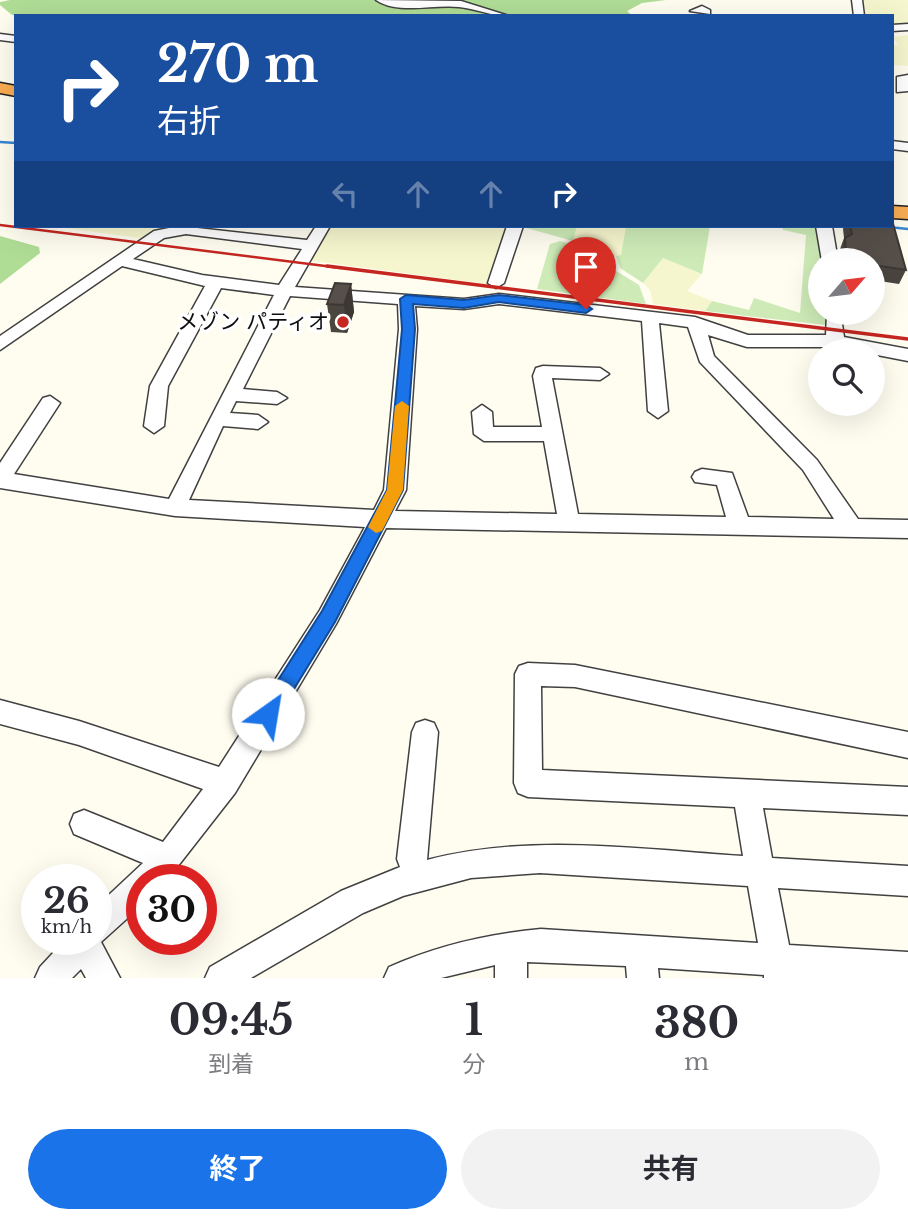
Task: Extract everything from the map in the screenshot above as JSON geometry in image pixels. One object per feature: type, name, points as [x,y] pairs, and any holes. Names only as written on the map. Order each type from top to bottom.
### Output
[{"type":"street","points":[[381,0],[400,4],[461,4],[497,14]]},
{"type":"street","points":[[900,70],[895,84],[901,84]]},
{"type":"street","points":[[175,508],[231,394],[322,228]]},
{"type":"street","points":[[496,283],[514,228]]},
{"type":"street","points":[[824,228],[828,248]]},
{"type":"street","points":[[0,344],[160,230],[186,229],[310,245]]},
{"type":"street","points":[[119,261],[216,281],[285,291],[464,304],[499,299],[695,322],[706,359],[810,465],[851,527]]},
{"type":"street","points":[[154,426],[159,386],[216,281]]},
{"type":"street","points":[[163,864],[225,783],[328,617],[395,490],[408,329],[406,299]]},
{"type":"street","points":[[650,316],[659,411]]},
{"type":"street","points":[[697,326],[747,341],[808,341]]},
{"type":"street","points":[[885,351],[908,355]]},
{"type":"street","points":[[569,522],[543,372],[600,374]]},
{"type":"street","points":[[231,394],[277,398]]},
{"type":"street","points":[[50,403],[1,482],[175,508],[380,519],[908,529]]},
{"type":"street","points":[[482,412],[484,434],[553,434]]},
{"type":"street","points":[[218,419],[258,422]]},
{"type":"street","points":[[702,477],[725,478],[739,525]]},
{"type":"street","points":[[908,745],[575,676],[528,674],[528,783],[908,801]]},
{"type":"street","points":[[0,712],[79,733],[225,783]]},
{"type":"street","points":[[418,877],[412,859],[425,732]]},
{"type":"street","points":[[746,793],[779,969]]},
{"type":"street","points":[[84,824],[168,859]]},
{"type":"street","points":[[221,978],[352,902],[418,877],[471,863],[516,858],[908,880]]},
{"type":"street","points":[[112,913],[126,900]]},
{"type":"street","points":[[400,978],[436,962],[512,947],[541,945],[642,965],[779,969],[908,968]]},
{"type":"street","points":[[511,978],[512,947]]},
{"type":"street","points":[[51,978],[72,955]]},
{"type":"street","points":[[95,955],[104,978]]},
{"type":"green space","points":[[666,0],[642,3],[627,11],[631,14],[14,15],[0,5],[0,2]]},
{"type":"green space","points":[[863,0],[908,0],[908,25],[894,25],[894,14],[866,14]]},
{"type":"green space","points":[[908,35],[908,66],[894,65],[894,45],[898,45],[894,37]]},
{"type":"green space","points":[[66,228],[155,228],[145,239]]},
{"type":"green space","points":[[326,228],[512,228],[494,285],[306,260]]},
{"type":"green space","points":[[526,228],[576,228],[573,241]]},
{"type":"green space","points":[[576,228],[626,228],[621,255],[616,256],[573,241]]},
{"type":"green space","points":[[626,228],[710,228],[702,274],[663,258],[643,283],[620,268],[616,256],[621,255]]},
{"type":"green space","points":[[782,228],[817,228],[821,248],[808,248],[808,323],[705,311],[712,301],[749,310],[754,298],[800,313],[806,235]]},
{"type":"green space","points":[[0,236],[39,247],[40,253],[0,284]]},
{"type":"green space","points":[[560,241],[608,256],[613,269],[639,285],[646,304],[537,289],[550,244]]},
{"type":"green space","points":[[663,258],[702,274],[687,291],[712,301],[705,311],[653,304],[650,290],[643,283]]},
{"type":"building","points":[[894,227],[906,270],[886,267],[886,248],[846,248],[845,238],[852,234],[850,228]]},
{"type":"building","points":[[335,283],[351,284],[344,305],[327,304]]},
{"type":"waterway","points":[[0,142],[14,143]]},
{"type":"waterway","points":[[894,228],[908,229]]},
{"type":"railway","points":[[0,225],[14,227]]},
{"type":"railway","points":[[24,228],[341,268]]},
{"type":"railway","points":[[327,266],[908,339]]},
{"type":"slow traffic","points":[[376,527],[395,490],[402,406]]},
{"type":"place","name":"メゾン パティオ","points":[[343,322]]},
{"type":"route","points":[[268,714],[328,617],[395,490],[408,329],[406,299],[464,304],[490,298],[586,309]]}]
